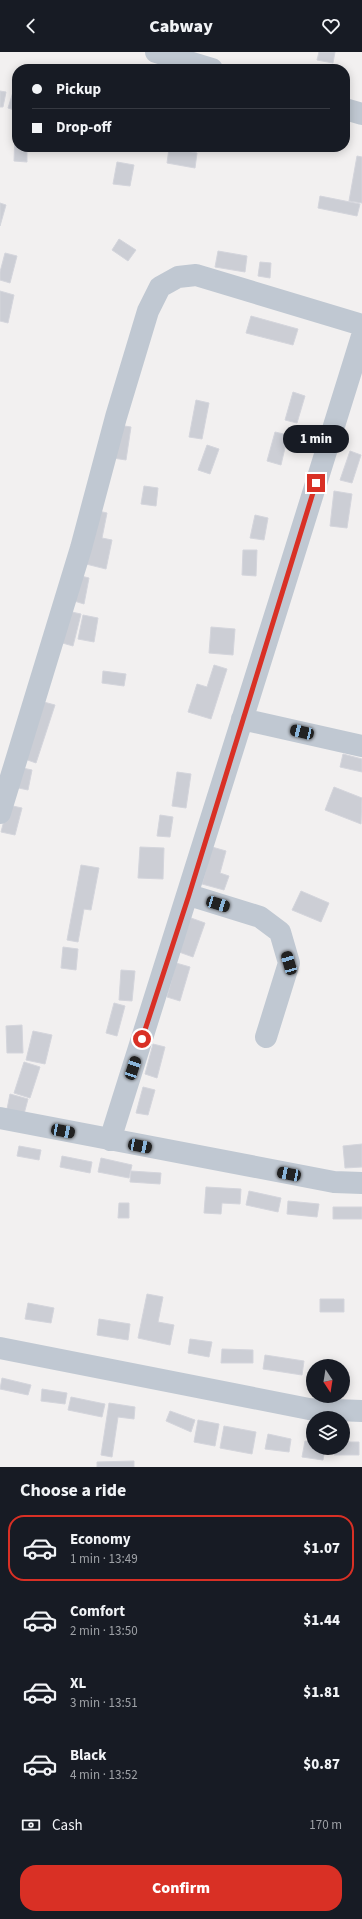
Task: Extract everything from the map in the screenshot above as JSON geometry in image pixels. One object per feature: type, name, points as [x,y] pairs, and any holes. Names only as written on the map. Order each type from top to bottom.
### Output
[{"type":"street","points":[[156,52],[196,64]]},
{"type":"street","points":[[350,110],[362,114]]},
{"type":"street","points":[[0,813],[81,548],[116,417],[148,311],[160,287],[178,277],[196,275],[362,325]]},
{"type":"street","points":[[110,1140],[189,895],[242,719],[362,336]]},
{"type":"street","points":[[242,719],[362,746]]},
{"type":"street","points":[[189,895],[260,917],[280,932],[289,963],[266,1036]]},
{"type":"street","points":[[0,1118],[334,1182],[362,1183]]},
{"type":"street","points":[[0,1348],[309,1409],[362,1410]]},
{"type":"building","points":[[319,52],[335,52],[333,63],[317,60]]},
{"type":"building","points":[[0,91],[6,92],[3,107],[0,107]]},
{"type":"building","points":[[12,95],[12,109],[8,108]]},
{"type":"building","points":[[14,152],[27,152],[27,162],[14,161]]},
{"type":"building","points":[[168,152],[197,153],[195,168],[167,163]]},
{"type":"building","points":[[357,156],[362,157],[362,203],[349,201]]},
{"type":"building","points":[[117,162],[134,165],[130,186],[113,184]]},
{"type":"building","points":[[320,196],[360,204],[357,216],[318,208]]},
{"type":"building","points":[[0,203],[6,205],[0,226]]},
{"type":"building","points":[[119,239],[136,250],[128,261],[112,250]]},
{"type":"building","points":[[218,251],[247,256],[245,272],[215,267]]},
{"type":"building","points":[[5,253],[17,256],[10,283],[0,280],[0,272]]},
{"type":"building","points":[[260,262],[271,263],[270,278],[258,276]]},
{"type":"building","points":[[0,291],[14,295],[8,323],[0,321]]},
{"type":"building","points":[[251,316],[298,329],[293,345],[246,333]]},
{"type":"building","points":[[293,392],[305,396],[297,423],[285,420]]},
{"type":"building","points":[[196,400],[209,403],[202,439],[189,437]]},
{"type":"building","points":[[118,425],[131,427],[126,460],[113,458]]},
{"type":"building","points":[[275,432],[288,435],[281,465],[267,461]]},
{"type":"building","points":[[207,445],[219,449],[210,474],[198,470]]},
{"type":"building","points":[[350,451],[361,455],[352,483],[340,480]]},
{"type":"building","points":[[144,486],[158,488],[156,506],[141,504]]},
{"type":"building","points":[[334,491],[352,494],[347,528],[330,526]]},
{"type":"building","points":[[94,510],[107,513],[102,538],[112,540],[106,569],[82,563]]},
{"type":"building","points":[[255,515],[268,518],[264,540],[250,538]]},
{"type":"building","points":[[243,550],[257,550],[256,576],[242,575]]},
{"type":"building","points":[[77,575],[89,578],[84,604],[71,600]]},
{"type":"building","points":[[67,611],[81,614],[73,646],[59,642]]},
{"type":"building","points":[[83,615],[98,618],[94,642],[78,639]]},
{"type":"building","points":[[211,627],[235,629],[233,655],[209,653]]},
{"type":"building","points":[[214,665],[227,669],[211,719],[188,712],[197,684],[207,687]]},
{"type":"building","points":[[103,671],[126,674],[124,686],[102,683]]},
{"type":"building","points":[[40,701],[55,705],[36,763],[22,758]]},
{"type":"building","points":[[343,754],[362,759],[362,772],[340,767]]},
{"type":"building","points":[[18,767],[32,770],[28,790],[14,787]]},
{"type":"building","points":[[177,772],[191,774],[186,808],[172,806]]},
{"type":"building","points":[[334,787],[362,798],[361,824],[325,810]]},
{"type":"building","points":[[8,805],[22,808],[15,835],[1,832]]},
{"type":"building","points":[[160,815],[173,817],[170,837],[157,836]]},
{"type":"building","points":[[140,847],[164,848],[163,879],[138,878]]},
{"type":"building","points":[[212,847],[226,851],[220,873],[229,876],[224,890],[202,884]]},
{"type":"building","points":[[81,865],[99,868],[91,910],[84,909],[78,942],[67,940]]},
{"type":"building","points":[[301,891],[329,903],[321,922],[292,910]]},
{"type":"building","points":[[191,918],[205,923],[193,957],[179,952]]},
{"type":"building","points":[[63,947],[78,949],[76,970],[61,968]]},
{"type":"building","points":[[176,963],[190,967],[180,1001],[167,997]]},
{"type":"building","points":[[121,970],[135,971],[132,1001],[119,1000]]},
{"type":"building","points":[[114,1003],[125,1006],[117,1036],[106,1033]]},
{"type":"building","points":[[22,1025],[23,1053],[7,1053],[6,1026]]},
{"type":"building","points":[[33,1031],[52,1035],[45,1064],[26,1060]]},
{"type":"building","points":[[153,1044],[165,1047],[157,1078],[145,1074]]},
{"type":"building","points":[[24,1062],[40,1067],[30,1098],[14,1093]]},
{"type":"building","points":[[143,1087],[155,1090],[148,1115],[136,1113]]},
{"type":"building","points":[[10,1094],[28,1099],[24,1114],[7,1109]]},
{"type":"building","points":[[362,1144],[362,1167],[345,1168],[343,1146]]},
{"type":"building","points":[[19,1146],[41,1150],[39,1160],[17,1156]]},
{"type":"building","points":[[62,1156],[92,1162],[90,1173],[60,1167]]},
{"type":"building","points":[[101,1158],[132,1165],[129,1178],[98,1172]]},
{"type":"building","points":[[131,1171],[161,1173],[160,1184],[130,1182]]},
{"type":"building","points":[[206,1187],[241,1189],[240,1204],[222,1203],[221,1214],[204,1213]]},
{"type":"building","points":[[249,1191],[281,1198],[278,1212],[246,1205]]},
{"type":"building","points":[[288,1201],[319,1204],[317,1217],[287,1214]]},
{"type":"building","points":[[119,1203],[129,1203],[129,1218],[118,1218]]},
{"type":"building","points":[[333,1207],[362,1207],[362,1219],[333,1219]]},
{"type":"building","points":[[147,1294],[163,1297],[158,1322],[174,1325],[170,1345],[138,1338]]},
{"type":"building","points":[[320,1299],[344,1299],[344,1312],[320,1312]]},
{"type":"building","points":[[28,1303],[54,1308],[51,1323],[25,1319]]},
{"type":"building","points":[[99,1319],[130,1324],[128,1340],[97,1335]]},
{"type":"building","points":[[190,1339],[212,1342],[209,1357],[188,1353]]},
{"type":"building","points":[[222,1349],[253,1350],[253,1363],[221,1363]]},
{"type":"building","points":[[265,1355],[304,1361],[302,1375],[263,1369]]},
{"type":"building","points":[[2,1378],[31,1385],[28,1395],[0,1389]]},
{"type":"building","points":[[42,1389],[67,1393],[65,1404],[41,1401]]},
{"type":"building","points":[[71,1397],[105,1404],[102,1417],[68,1410]]},
{"type":"building","points":[[109,1403],[135,1407],[134,1419],[118,1417],[112,1457],[101,1455]]},
{"type":"building","points":[[170,1411],[195,1420],[191,1432],[166,1421]]},
{"type":"building","points":[[198,1420],[219,1424],[215,1446],[194,1442]]},
{"type":"building","points":[[224,1426],[256,1432],[252,1454],[220,1448]]},
{"type":"building","points":[[268,1434],[291,1439],[289,1452],[265,1449]]},
{"type":"building","points":[[305,1441],[306,1455],[324,1455],[323,1460],[302,1457]]},
{"type":"building","points":[[350,1442],[359,1442],[359,1455],[350,1455]]},
{"type":"building","points":[[134,1461],[134,1467],[97,1467],[97,1462]]},
{"type":"route","points":[[142,1039],[189,895],[316,483]]}]
